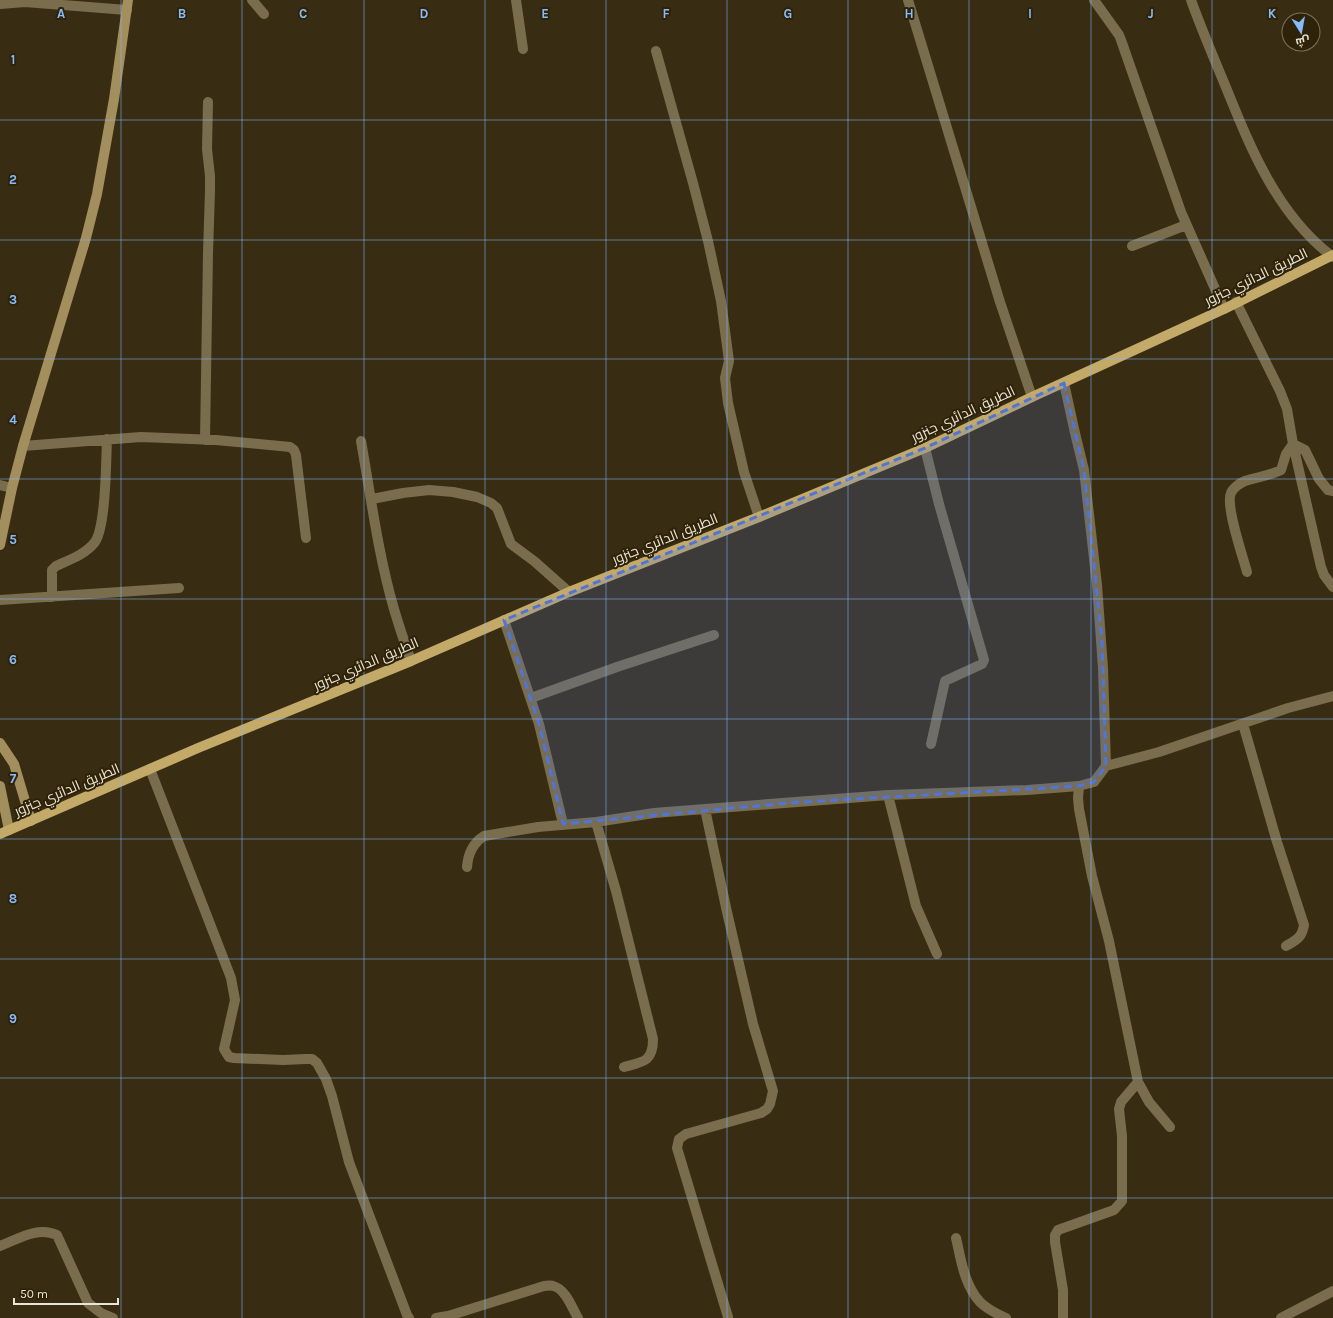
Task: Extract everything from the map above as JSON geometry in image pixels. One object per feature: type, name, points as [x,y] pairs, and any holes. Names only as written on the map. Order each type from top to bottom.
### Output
[{"type":"main road","name":"الطريق الدائري جنزور","points":[[4,832],[150,769],[411,661],[568,592],[759,517],[925,448],[1224,309],[1333,256]]},
{"type":"street","points":[[252,0],[264,14]]},
{"type":"street","points":[[516,0],[523,49]]},
{"type":"street","points":[[908,0],[1000,302],[1032,397]]},
{"type":"street","points":[[1094,0],[1119,35],[1162,161],[1186,225],[1224,309]]},
{"type":"street","points":[[1191,0],[1245,135],[1258,160],[1289,213],[1304,231],[1333,256]]},
{"type":"street","points":[[0,4],[25,2],[127,5],[114,99],[97,194],[86,238],[23,446],[12,488],[0,545]]},
{"type":"street","points":[[656,51],[708,241],[721,301],[729,361],[725,378],[728,403],[742,465],[759,517]]},
{"type":"street","points":[[205,440],[208,253],[210,219],[210,176],[207,149],[208,102]]},
{"type":"street","points":[[1132,246],[1186,225]]},
{"type":"street","points":[[1236,302],[1280,391],[1287,409],[1308,517],[1321,567],[1333,587]]},
{"type":"street","points":[[1064,383],[1074,433],[1084,470],[1090,514],[1102,640],[1106,766]]},
{"type":"street","points":[[23,446],[141,437],[205,440],[290,447],[294,450],[298,465],[306,538]]},
{"type":"street","points":[[52,597],[52,570],[56,566],[83,552],[94,544],[99,535],[102,521],[107,439]]},
{"type":"street","points":[[361,441],[380,547],[394,608],[411,661]]},
{"type":"street","points":[[1293,444],[1305,450],[1319,479],[1328,490],[1333,491]]},
{"type":"street","points":[[1246,572],[1233,523],[1230,500],[1231,492],[1245,481],[1264,477],[1281,470],[1286,454],[1293,444]]},
{"type":"street","points":[[925,448],[939,504],[984,660],[982,664],[945,681],[931,744]]},
{"type":"street","points":[[0,485],[12,488]]},
{"type":"street","points":[[372,499],[403,492],[429,490],[453,492],[477,497],[491,503],[497,508],[511,544],[534,561],[568,592]]},
{"type":"street","points":[[0,600],[179,588]]},
{"type":"street","points":[[504,620],[540,724],[563,824]]},
{"type":"street","points":[[531,698],[617,667],[714,635]]},
{"type":"street","points":[[467,867],[468,858],[478,840],[484,836],[521,829],[596,822],[654,813],[705,809],[888,796],[1027,790],[1079,786],[1094,782],[1106,766],[1159,752],[1288,708],[1333,696]]},
{"type":"street","points":[[1243,724],[1277,842],[1304,925],[1302,933],[1297,939],[1286,946]]},
{"type":"street","points":[[0,743],[14,764],[31,820]]},
{"type":"street","points":[[150,769],[218,941],[233,983],[235,1000],[224,1044],[226,1053],[229,1057],[234,1058],[283,1060],[312,1059],[317,1063],[326,1079],[332,1096],[350,1162],[364,1204],[406,1315],[409,1318]]},
{"type":"street","points":[[0,786],[4,832]]},
{"type":"street","points":[[1079,786],[1079,809],[1092,876],[1109,941],[1138,1082],[1149,1102],[1170,1127]]},
{"type":"street","points":[[888,796],[916,906],[937,954]]},
{"type":"street","points":[[705,809],[727,912],[752,1016],[773,1091],[768,1109],[761,1113],[686,1134],[679,1139],[677,1148],[728,1317]]},
{"type":"street","points":[[596,822],[616,891],[653,1039],[653,1049],[650,1056],[643,1062],[624,1067]]},
{"type":"street","points":[[1063,1318],[1063,1290],[1055,1235],[1058,1230],[1114,1210],[1122,1201],[1122,1136],[1119,1109],[1121,1102],[1138,1082]]},
{"type":"street","points":[[0,1246],[43,1231],[56,1235],[88,1303],[101,1313],[113,1318]]},
{"type":"street","points":[[956,1238],[968,1282],[972,1291],[980,1302],[991,1311],[1006,1318]]},
{"type":"street","points":[[436,1318],[448,1316],[544,1286],[553,1286],[565,1295],[578,1318]]},
{"type":"street","points":[[1281,1318],[1333,1291]]},
{"type":"highlighted area","points":[[1064,383],[1084,470],[1090,513],[1102,640],[1106,766],[1094,782],[1079,786],[789,803],[563,824],[539,724],[504,620],[925,448]]}]
